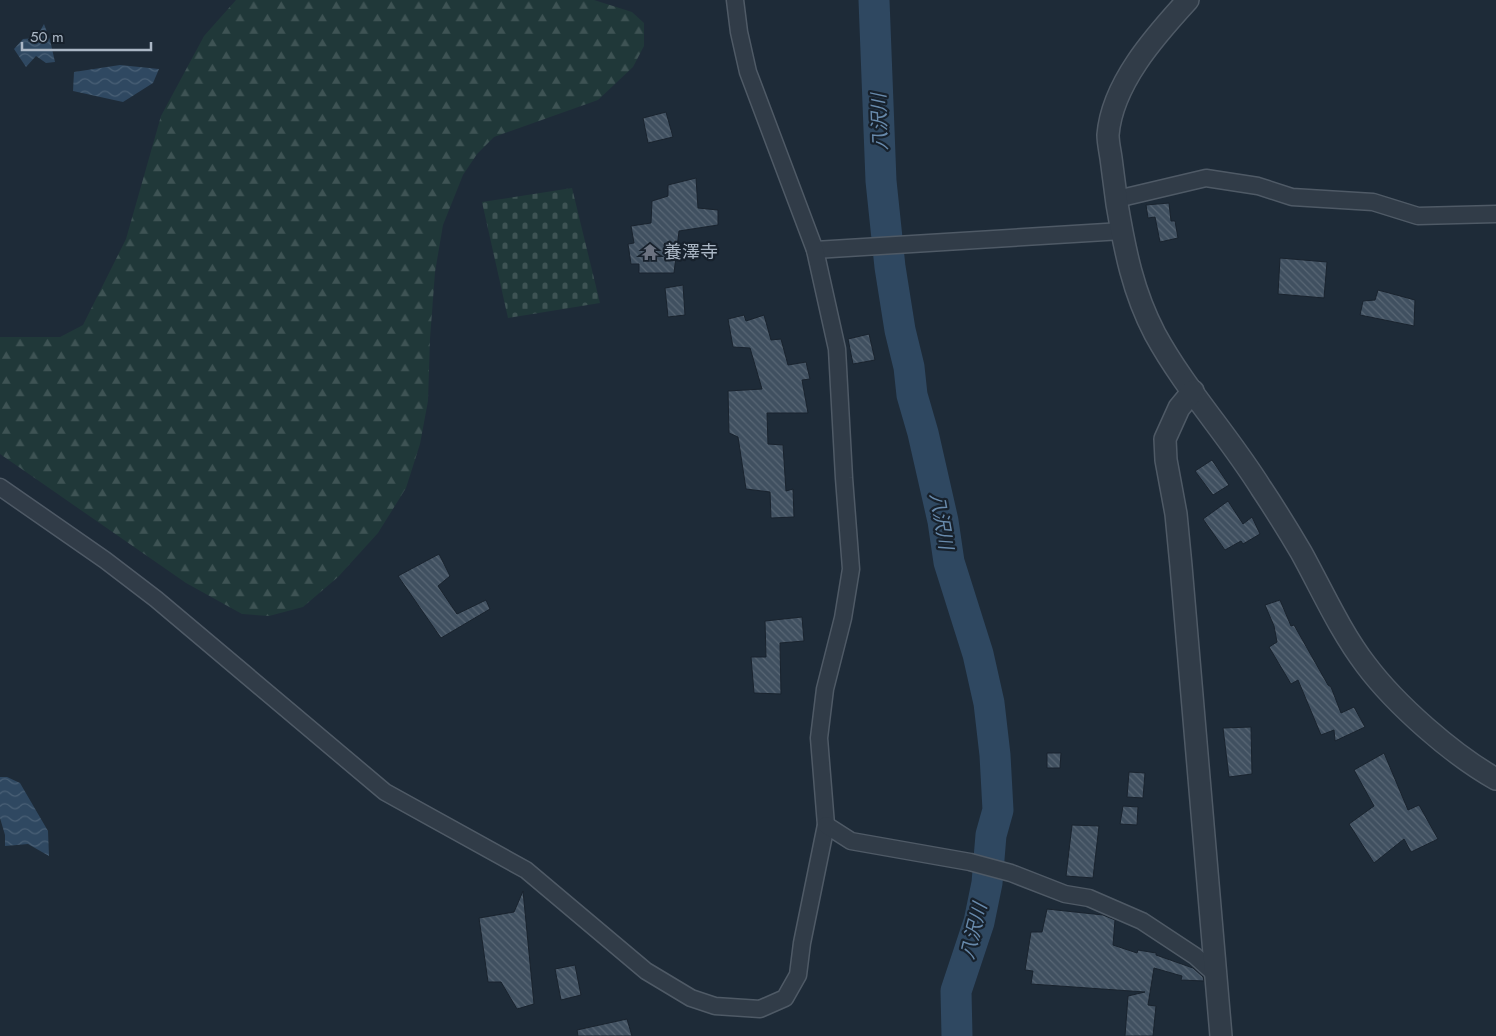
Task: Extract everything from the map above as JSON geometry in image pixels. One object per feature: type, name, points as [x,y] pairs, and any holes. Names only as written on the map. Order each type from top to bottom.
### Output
[{"type":"street","points":[[0,487],[105,560],[156,599],[385,792],[526,870],[646,971],[691,998],[715,1006],[760,1009],[785,998],[798,975],[802,942],[826,825],[819,738],[825,689],[843,618],[851,569],[837,350],[815,250],[748,72],[739,32],[735,0]]},
{"type":"street","points":[[1188,0],[1165,25],[1132,70],[1115,102],[1108,136],[1130,272],[1144,310],[1155,334],[1174,365],[1261,488],[1300,551],[1343,629],[1366,666],[1388,691],[1427,729],[1496,779]]},
{"type":"street","points":[[1117,199],[1206,178],[1258,186],[1292,197],[1373,202],[1418,216],[1496,214]]},
{"type":"street","points":[[815,250],[1122,231]]},
{"type":"street","points":[[1193,391],[1179,408],[1165,439],[1166,460],[1176,514],[1181,566],[1221,1036]]},
{"type":"street","points":[[826,825],[852,841],[970,862],[1011,873],[1065,894],[1089,898],[1142,921],[1195,956],[1215,974]]},
{"type":"green space","points":[[236,0],[594,0],[632,12],[644,23],[644,46],[633,67],[598,100],[494,137],[477,154],[463,175],[443,225],[435,272],[428,401],[420,444],[406,488],[378,533],[338,577],[303,607],[269,616],[242,614],[186,583],[0,454],[0,337],[60,337],[83,325],[126,239],[161,116],[204,36]]},
{"type":"green space","points":[[572,188],[600,303],[508,318],[482,202]]},
{"type":"water","points":[[44,24],[55,62],[46,63],[36,56],[26,67],[14,49],[23,39],[36,38]]},
{"type":"water","points":[[120,65],[159,69],[153,83],[123,102],[73,91],[74,72]]},
{"type":"water","points":[[0,777],[7,777],[20,783],[48,831],[49,856],[28,844],[5,846],[5,835],[0,818]]},
{"type":"building","points":[[666,112],[673,137],[648,143],[643,118]]},
{"type":"building","points":[[696,178],[698,208],[718,210],[718,225],[679,231],[674,273],[639,273],[639,264],[631,264],[628,244],[634,243],[631,226],[651,223],[652,201],[668,196],[668,185]]},
{"type":"building","points":[[1169,203],[1171,221],[1175,221],[1178,238],[1160,242],[1155,217],[1148,218],[1146,205]]},
{"type":"building","points":[[1280,258],[1327,262],[1324,298],[1278,294]]},
{"type":"building","points":[[683,285],[685,315],[668,317],[665,288]]},
{"type":"building","points":[[1378,290],[1415,300],[1414,326],[1360,315],[1363,301],[1375,300]]},
{"type":"building","points":[[744,315],[746,321],[764,315],[771,340],[781,339],[788,365],[806,362],[810,379],[802,380],[808,413],[767,413],[768,444],[783,445],[786,491],[793,489],[794,517],[771,518],[770,492],[746,489],[738,437],[729,433],[728,391],[762,389],[750,348],[733,347],[728,319]]},
{"type":"building","points":[[869,334],[875,360],[853,364],[848,339]]},
{"type":"building","points":[[1212,460],[1229,485],[1213,495],[1195,471]]},
{"type":"building","points":[[1228,501],[1243,524],[1252,517],[1260,534],[1243,544],[1241,541],[1225,550],[1203,519]]},
{"type":"building","points":[[439,554],[450,576],[438,586],[457,614],[486,600],[490,609],[441,638],[398,576]]},
{"type":"building","points":[[1280,600],[1291,626],[1294,625],[1328,685],[1331,687],[1341,713],[1354,707],[1365,727],[1335,741],[1334,730],[1321,735],[1298,680],[1291,684],[1269,647],[1277,642],[1274,626],[1265,605]]},
{"type":"building","points":[[802,617],[804,641],[780,643],[781,694],[754,693],[751,657],[766,657],[765,621]]},
{"type":"building","points":[[1251,727],[1252,774],[1229,777],[1223,728]]},
{"type":"building","points":[[1047,753],[1061,753],[1060,768],[1047,768]]},
{"type":"building","points":[[1384,753],[1408,810],[1419,805],[1438,839],[1411,852],[1404,839],[1374,863],[1349,824],[1374,806],[1354,770]]},
{"type":"building","points":[[1129,772],[1145,773],[1143,798],[1127,797]]},
{"type":"building","points":[[1123,806],[1138,807],[1137,825],[1120,824]]},
{"type":"building","points":[[1072,825],[1099,826],[1093,878],[1066,876]]},
{"type":"building","points":[[523,891],[534,1004],[517,1009],[501,982],[488,982],[479,918],[514,912]]},
{"type":"building","points":[[1047,909],[1103,915],[1115,920],[1113,945],[1137,953],[1138,950],[1156,953],[1156,955],[1193,968],[1203,977],[1204,981],[1181,980],[1182,976],[1154,968],[1148,1005],[1156,1006],[1153,1036],[1125,1036],[1128,996],[1145,992],[1031,984],[1033,971],[1025,970],[1031,932],[1042,932]]},
{"type":"building","points":[[575,965],[581,995],[561,1000],[555,969]]},
{"type":"building","points":[[627,1019],[632,1036],[578,1036],[577,1030]]},
{"type":"waterway","name":"八沢川","points":[[874,0],[881,181],[890,267],[900,330],[909,367],[912,395],[923,433],[943,521],[949,562],[978,654],[989,703],[995,755],[998,810],[991,835],[987,883],[979,922],[956,991],[957,1036]]},
{"type":"place","name":"養澤寺","points":[[650,252]]}]
